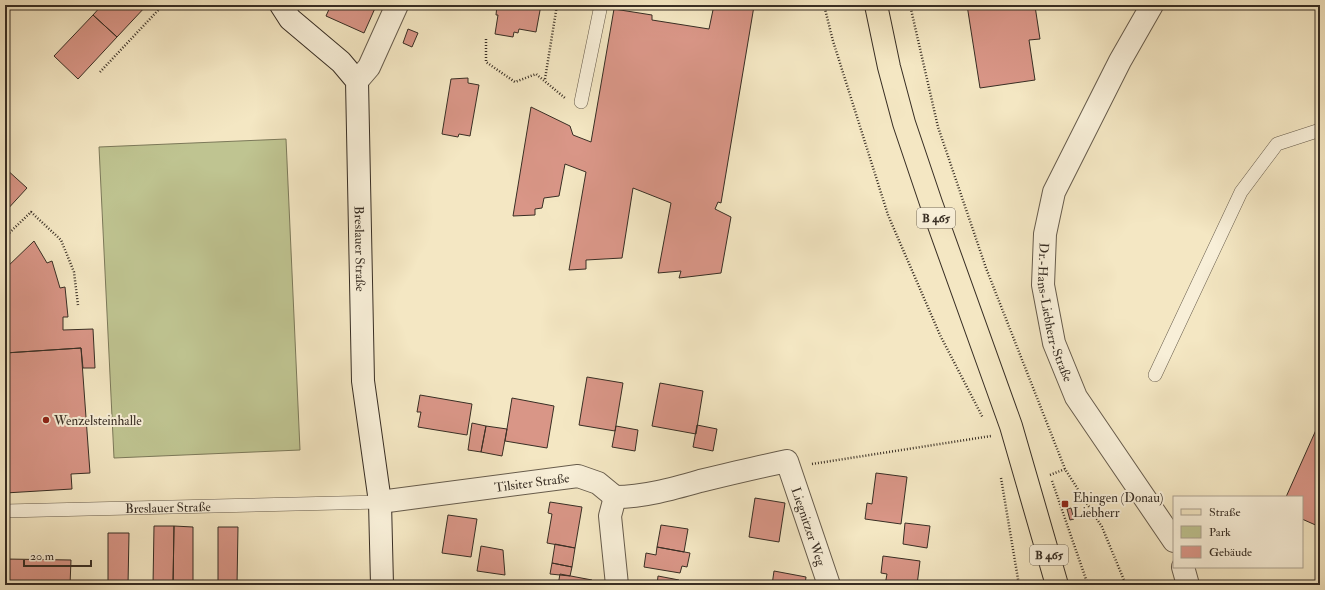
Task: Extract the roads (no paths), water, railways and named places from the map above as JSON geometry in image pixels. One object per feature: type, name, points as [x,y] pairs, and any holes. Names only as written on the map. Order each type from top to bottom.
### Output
[{"type":"main road","name":"B 465","points":[[876,5],[889,67],[904,123],[1011,426],[1057,585]]},
{"type":"street","points":[[281,5],[290,19],[341,62],[357,81],[369,68],[397,5]]},
{"type":"street","name":"Dr.-Hans-Liebherr-Straße","points":[[1152,5],[1120,61],[1054,192],[1045,234],[1043,285],[1054,343],[1076,397],[1173,540]]},
{"type":"street","name":"Breslauer Straße","points":[[357,81],[363,381],[380,502],[382,585]]},
{"type":"street","name":"Liegnitzer Weg","points":[[615,497],[630,497],[655,493],[787,461],[829,585]]},
{"type":"street","name":"Tilsiter Straße","points":[[380,502],[578,476],[598,483],[615,497]]},
{"type":"street","points":[[615,497],[610,516],[617,585]]},
{"type":"street","points":[[1182,568],[1188,585]]},
{"type":"lane","points":[[581,102],[601,5]]},
{"type":"lane","points":[[1156,374],[1241,192],[1277,144],[1320,130]]},
{"type":"lane","name":"Breslauer Straße","points":[[5,511],[380,502]]},
{"type":"place","name":"Wenzelsteinhalle","points":[[46,420]]},
{"type":"place","name":"Ehingen (Donau) Liebherr","points":[[1065,504]]}]
